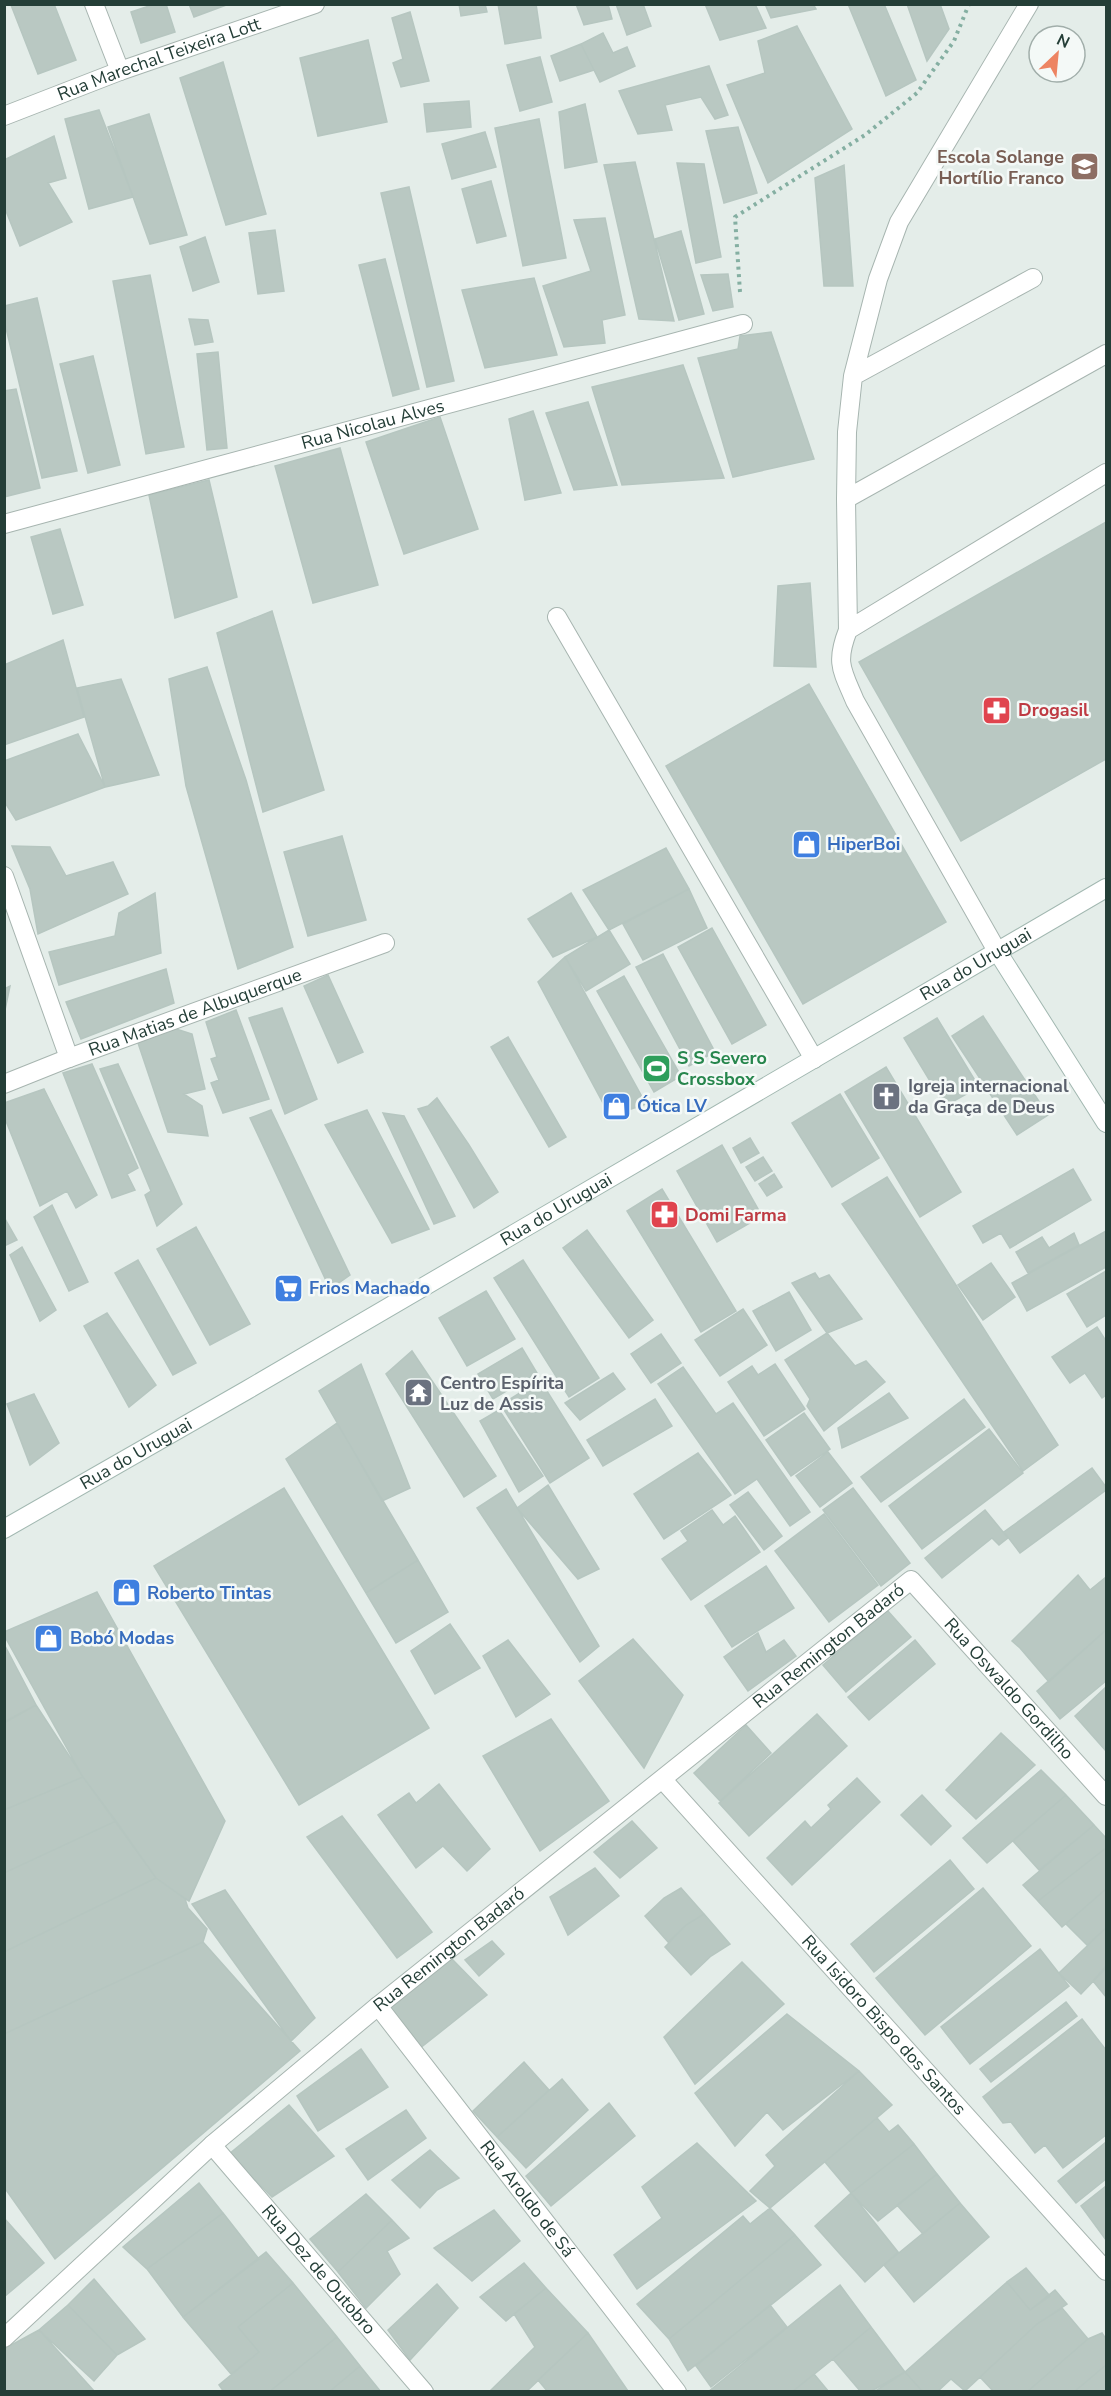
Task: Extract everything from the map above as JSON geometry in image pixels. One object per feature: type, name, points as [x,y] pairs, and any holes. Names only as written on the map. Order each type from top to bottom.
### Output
[{"type":"street","points":[[94,4],[120,71]]},
{"type":"street","name":"Rua Marechal Teixeira Lott","points":[[4,116],[120,71],[315,4]]},
{"type":"street","points":[[1029,4],[899,222],[878,279],[854,376],[847,432],[848,630],[842,647],[840,668],[855,700],[997,951],[1107,1123]]},
{"type":"street","points":[[854,376],[1034,278]]},
{"type":"street","name":"Rua Nicolau Alves","points":[[4,524],[742,324]]},
{"type":"street","points":[[846,499],[1107,354]]},
{"type":"street","points":[[848,630],[1107,473]]},
{"type":"street","points":[[557,617],[814,1059]]},
{"type":"street","points":[[4,876],[69,1058]]},
{"type":"street","name":"Rua do Uruguai","points":[[4,1529],[1107,888]]},
{"type":"street","name":"Rua Matias de Albuquerque","points":[[4,1084],[69,1058],[386,943]]},
{"type":"street","name":"Rua Remington Badaró","points":[[4,2338],[212,2145],[378,2006],[911,1580]]},
{"type":"street","name":"Rua Oswaldo Gordilho","points":[[911,1580],[1107,1796]]},
{"type":"street","name":"Rua Isidoro Bispo dos Santos","points":[[663,1780],[1107,2271]]},
{"type":"street","name":"Rua Aroldo de Sá","points":[[378,2006],[677,2391]]},
{"type":"street","name":"Rua Dez de Outobro","points":[[212,2145],[424,2391]]},
{"type":"path","points":[[742,324],[735,217],[865,135],[917,93],[954,41],[969,4]]},
{"type":"building","points":[[54,4],[76,60],[38,74],[11,5]]},
{"type":"building","points":[[155,4],[166,4],[175,32],[141,43],[131,12]]},
{"type":"building","points":[[189,4],[229,4],[194,17]]},
{"type":"building","points":[[459,4],[485,4],[487,12],[461,16]]},
{"type":"building","points":[[498,4],[536,4],[541,38],[505,44]]},
{"type":"building","points":[[576,4],[608,4],[612,19],[584,25]]},
{"type":"building","points":[[616,4],[643,4],[651,26],[627,35]]},
{"type":"building","points":[[705,4],[755,4],[766,28],[720,40]]},
{"type":"building","points":[[765,4],[813,4],[816,9],[771,18]]},
{"type":"building","points":[[848,4],[884,4],[916,80],[886,96]]},
{"type":"building","points":[[907,4],[940,4],[949,29],[927,61]]},
{"type":"building","points":[[410,12],[429,81],[401,87],[393,63],[403,59],[392,18]]},
{"type":"building","points":[[797,26],[852,129],[768,183],[727,85],[765,73],[758,41]]},
{"type":"building","points":[[603,33],[613,53],[627,47],[635,66],[600,82],[581,44]]},
{"type":"building","points":[[368,40],[387,122],[318,136],[300,58]]},
{"type":"building","points":[[581,44],[594,70],[560,81],[551,56]]},
{"type":"building","points":[[540,57],[552,102],[520,111],[507,65]]},
{"type":"building","points":[[223,62],[266,214],[226,225],[180,78]]},
{"type":"building","points":[[709,66],[728,115],[715,119],[701,97],[665,105],[672,130],[638,134],[619,91]]},
{"type":"building","points":[[469,101],[471,127],[427,132],[424,104]]},
{"type":"building","points":[[585,104],[597,162],[565,168],[559,112]]},
{"type":"building","points":[[99,110],[133,197],[89,209],[65,119]]},
{"type":"building","points":[[149,114],[187,235],[150,244],[108,127]]},
{"type":"building","points":[[539,119],[566,258],[523,266],[495,128]]},
{"type":"building","points":[[738,127],[757,193],[724,203],[706,131]]},
{"type":"building","points":[[485,132],[496,167],[452,179],[442,144]]},
{"type":"building","points":[[54,136],[66,178],[48,183],[72,222],[20,246],[4,206],[4,160]]},
{"type":"building","points":[[635,162],[674,321],[639,319],[604,165]]},
{"type":"building","points":[[677,163],[704,164],[721,257],[696,263]]},
{"type":"building","points":[[844,165],[853,286],[824,286],[815,178]]},
{"type":"building","points":[[491,181],[506,236],[477,243],[462,189]]},
{"type":"building","points":[[409,187],[454,381],[427,387],[381,193]]},
{"type":"building","points":[[605,218],[625,315],[602,320],[605,343],[564,347],[543,286],[591,271],[574,220]]},
{"type":"building","points":[[275,230],[284,291],[258,294],[249,233]]},
{"type":"building","points":[[681,231],[704,314],[679,320],[655,239]]},
{"type":"building","points":[[205,237],[219,282],[193,291],[180,247]]},
{"type":"building","points":[[385,259],[419,389],[393,396],[359,265]]},
{"type":"building","points":[[728,274],[733,307],[713,311],[701,275]]},
{"type":"building","points":[[150,275],[184,447],[146,454],[113,281]]},
{"type":"building","points":[[534,278],[557,355],[485,368],[462,290]]},
{"type":"building","points":[[37,298],[77,471],[42,478],[4,320],[4,306]]},
{"type":"building","points":[[189,319],[208,320],[213,342],[195,345]]},
{"type":"building","points":[[771,332],[814,459],[733,477],[698,358],[738,349],[740,336]]},
{"type":"building","points":[[218,352],[227,448],[207,450],[197,354]]},
{"type":"building","points":[[93,356],[120,465],[88,473],[60,364]]},
{"type":"building","points":[[683,365],[724,478],[622,485],[592,387]]},
{"type":"building","points":[[16,389],[40,488],[4,497],[4,391]]},
{"type":"building","points":[[588,402],[617,485],[574,490],[546,413]]},
{"type":"building","points":[[533,411],[561,493],[525,500],[509,419]]},
{"type":"building","points":[[440,417],[478,529],[404,554],[366,442]]},
{"type":"building","points":[[340,448],[378,585],[313,603],[275,466]]},
{"type":"building","points":[[209,480],[237,597],[175,618],[149,495]]},
{"type":"building","name":"Drogasil","points":[[1106,522],[1106,759],[961,841],[859,662]]},
{"type":"building","points":[[60,529],[83,605],[53,614],[31,537]]},
{"type":"building","points":[[810,583],[816,667],[774,666],[778,586]]},
{"type":"building","points":[[272,611],[324,790],[263,812],[217,633]]},
{"type":"building","points":[[63,640],[84,717],[4,745],[4,665]]},
{"type":"building","points":[[207,667],[246,780],[293,947],[238,969],[186,786],[169,679]]},
{"type":"building","points":[[121,679],[159,775],[105,787],[77,688]]},
{"type":"building","name":"HiperBoi","points":[[809,684],[946,922],[803,1004],[666,766]]},
{"type":"building","points":[[78,734],[105,787],[16,820],[4,801],[4,761]]},
{"type":"building","points":[[342,836],[366,920],[308,936],[284,852]]},
{"type":"building","points":[[12,846],[50,847],[66,876],[113,862],[128,894],[38,934],[30,889]]},
{"type":"building","points":[[666,848],[689,889],[609,930],[583,890]]},
{"type":"building","points":[[689,889],[707,928],[643,960],[623,924]]},
{"type":"building","points":[[155,893],[161,953],[59,985],[49,952],[115,936],[119,913]]},
{"type":"building","points":[[571,893],[597,937],[553,957],[528,919]]},
{"type":"building","points":[[712,928],[766,1025],[732,1044],[678,947]]},
{"type":"building","points":[[609,930],[630,964],[586,991],[565,957]]},
{"type":"building","points":[[663,954],[715,1052],[689,1066],[636,967]]},
{"type":"building","points":[[565,957],[646,1104],[610,1116],[538,982]]},
{"type":"building","points":[[166,969],[174,1003],[81,1039],[66,1002]]},
{"type":"building","points":[[328,975],[363,1052],[338,1063],[304,986]]},
{"type":"building","points":[[624,976],[681,1076],[654,1092],[597,991]]},
{"type":"building","points":[[10,986],[5,1010],[4,1010],[4,989]]},
{"type":"building","points":[[282,1008],[317,1099],[285,1114],[249,1018]]},
{"type":"building","points":[[236,1010],[269,1099],[223,1113],[211,1083],[219,1080],[211,1059],[217,1057],[206,1022]]},
{"type":"building","points":[[983,1016],[1048,1115],[1017,1135],[952,1036]]},
{"type":"building","points":[[937,1018],[979,1087],[945,1106],[904,1038]]},
{"type":"building","points":[[173,1028],[192,1034],[205,1089],[184,1094],[202,1106],[208,1136],[168,1132],[137,1040]]},
{"type":"building","points":[[508,1037],[566,1137],[549,1147],[491,1047]]},
{"type":"building","points":[[92,1064],[138,1168],[127,1174],[135,1190],[112,1198],[63,1073]]},
{"type":"building","points":[[118,1064],[182,1204],[157,1226],[145,1195],[151,1191],[100,1069]]},
{"type":"building","points":[[886,1067],[961,1192],[920,1217],[845,1092]]},
{"type":"building","points":[[44,1089],[97,1195],[76,1208],[67,1191],[40,1206],[4,1116],[4,1103]]},
{"type":"building","points":[[840,1094],[879,1158],[832,1187],[792,1123]]},
{"type":"building","points":[[437,1098],[498,1192],[474,1208],[418,1109],[428,1106]]},
{"type":"building","points":[[271,1110],[350,1275],[330,1289],[250,1118]]},
{"type":"building","points":[[367,1110],[429,1229],[392,1243],[325,1125]]},
{"type":"building","points":[[383,1113],[404,1116],[455,1216],[434,1224]]},
{"type":"building","points":[[750,1138],[759,1153],[741,1163],[733,1148]]},
{"type":"building","points":[[722,1145],[762,1216],[717,1242],[677,1171]]},
{"type":"building","points":[[763,1157],[772,1171],[755,1181],[746,1167]]},
{"type":"building","points":[[1073,1169],[1091,1200],[1010,1248],[1001,1233],[983,1243],[973,1226]]},
{"type":"building","points":[[774,1174],[782,1187],[767,1196],[759,1184]]},
{"type":"building","points":[[887,1177],[1058,1445],[1023,1471],[842,1204]]},
{"type":"building","points":[[662,1189],[736,1311],[701,1332],[627,1211]]},
{"type":"building","points":[[52,1205],[88,1282],[69,1291],[34,1217]]},
{"type":"building","points":[[4,1217],[17,1240],[4,1246]]},
{"type":"building","points":[[196,1227],[250,1324],[210,1345],[157,1249]]},
{"type":"building","points":[[587,1230],[653,1320],[629,1338],[563,1248]]},
{"type":"building","points":[[1106,1231],[1106,1267],[1027,1311],[1012,1283]]},
{"type":"building","points":[[1074,1233],[1079,1245],[1028,1273],[1016,1252],[1042,1237],[1049,1248]]},
{"type":"building","points":[[22,1247],[56,1310],[40,1321],[10,1255]]},
{"type":"building","points":[[138,1260],[196,1363],[173,1375],[115,1273]]},
{"type":"building","points":[[523,1260],[599,1378],[569,1397],[494,1278]]},
{"type":"building","points":[[991,1263],[1015,1297],[983,1320],[958,1285]]},
{"type":"building","points":[[1106,1271],[1106,1315],[1087,1327],[1067,1294]]},
{"type":"building","points":[[815,1273],[819,1279],[829,1275],[862,1319],[827,1333],[792,1283]]},
{"type":"building","points":[[486,1291],[515,1339],[467,1366],[439,1318]]},
{"type":"building","points":[[789,1292],[811,1330],[776,1351],[753,1311]]},
{"type":"building","points":[[743,1309],[767,1345],[720,1376],[695,1340]]},
{"type":"building","points":[[107,1313],[156,1385],[129,1407],[84,1326]]},
{"type":"building","points":[[1097,1327],[1106,1341],[1106,1395],[1102,1398],[1085,1373],[1070,1383],[1052,1357]]},
{"type":"building","points":[[827,1333],[855,1366],[866,1361],[885,1382],[824,1431],[807,1406],[810,1399],[785,1360]]},
{"type":"building","points":[[661,1334],[681,1363],[651,1383],[631,1354]]},
{"type":"building","points":[[522,1348],[537,1373],[493,1399],[478,1374]]},
{"type":"building","points":[[412,1351],[496,1476],[464,1497],[386,1374]]},
{"type":"building","points":[[361,1364],[410,1488],[382,1501],[319,1391]]},
{"type":"building","points":[[775,1364],[805,1409],[764,1436],[728,1382],[752,1366],[758,1375]]},
{"type":"building","points":[[683,1367],[716,1414],[733,1403],[810,1512],[790,1526],[757,1479],[735,1494],[658,1384]]},
{"type":"building","points":[[613,1373],[625,1389],[580,1420],[565,1403]]},
{"type":"building","points":[[540,1380],[589,1458],[550,1483],[501,1405]]},
{"type":"building","points":[[889,1393],[908,1418],[842,1448],[838,1428]]},
{"type":"building","points":[[34,1394],[59,1443],[30,1465],[7,1404]]},
{"type":"building","points":[[655,1399],[672,1426],[603,1466],[587,1440]]},
{"type":"building","points":[[964,1399],[985,1427],[881,1502],[861,1477]]},
{"type":"building","points":[[499,1410],[543,1476],[519,1492],[480,1421]]},
{"type":"building","points":[[804,1413],[830,1449],[791,1476],[766,1440]]},
{"type":"building","points":[[337,1423],[418,1560],[366,1593],[286,1459]]},
{"type":"building","points":[[989,1429],[1023,1473],[922,1549],[889,1506]]},
{"type":"building","points":[[828,1452],[852,1483],[820,1507],[796,1476]]},
{"type":"building","points":[[698,1453],[731,1495],[664,1539],[634,1494]]},
{"type":"building","points":[[1092,1468],[1106,1490],[1020,1553],[1004,1532]]},
{"type":"building","points":[[548,1485],[599,1569],[578,1579],[517,1508]]},
{"type":"building","points":[[284,1488],[429,1728],[299,1805],[154,1566]]},
{"type":"building","points":[[853,1488],[910,1563],[881,1586],[823,1510]]},
{"type":"building","points":[[506,1489],[599,1646],[580,1662],[477,1508]]},
{"type":"building","points":[[748,1492],[782,1536],[764,1550],[730,1505]]},
{"type":"building","points":[[712,1510],[723,1525],[735,1516],[760,1552],[691,1600],[662,1559],[688,1541],[681,1531]]},
{"type":"building","points":[[985,1510],[1008,1538],[999,1545],[992,1538],[942,1578],[925,1558]]},
{"type":"building","points":[[824,1514],[878,1585],[829,1622],[775,1551]]},
{"type":"building","points":[[418,1560],[448,1612],[396,1643],[366,1593]]},
{"type":"building","points":[[766,1566],[794,1608],[732,1647],[705,1606]]},
{"type":"building","points":[[1078,1575],[1090,1590],[1106,1577],[1106,1630],[1049,1682],[1012,1641]]},
{"type":"building","points":[[97,1592],[225,1821],[189,1901],[156,1878],[83,1777],[4,1635],[4,1632]]},
{"type":"building","points":[[887,1610],[911,1637],[846,1692],[823,1665]]},
{"type":"building","points":[[450,1624],[480,1668],[435,1694],[411,1651]]},
{"type":"building","points":[[1106,1630],[1106,1681],[1060,1719],[1037,1691]]},
{"type":"building","points":[[758,1633],[766,1652],[784,1640],[796,1656],[748,1691],[724,1657]]},
{"type":"building","points":[[633,1639],[683,1695],[644,1768],[579,1681]]},
{"type":"building","points":[[508,1640],[550,1694],[516,1717],[483,1656]]},
{"type":"building","points":[[915,1640],[935,1664],[869,1720],[848,1697]]},
{"type":"building","points":[[4,1644],[36,1705],[4,1722]]},
{"type":"building","points":[[1106,1687],[1106,1751],[1075,1716]]},
{"type":"building","points":[[36,1705],[83,1777],[4,1810],[4,1723]]},
{"type":"building","points":[[817,1714],[847,1746],[749,1836],[719,1803]]},
{"type":"building","points":[[551,1719],[609,1801],[540,1851],[483,1756]]},
{"type":"building","points":[[746,1725],[771,1753],[720,1801],[694,1773]]},
{"type":"building","points":[[1001,1733],[1035,1765],[976,1819],[946,1790]]},
{"type":"building","points":[[1041,1770],[1066,1795],[987,1863],[963,1838]]},
{"type":"building","points":[[83,1777],[116,1821],[4,1873],[4,1810]]},
{"type":"building","points":[[857,1778],[880,1802],[792,1885],[767,1858],[805,1821],[811,1828],[831,1809],[828,1805]]},
{"type":"building","points":[[439,1784],[490,1849],[467,1871],[443,1846],[416,1868],[378,1815],[409,1793],[416,1803]]},
{"type":"building","points":[[922,1795],[951,1826],[931,1845],[901,1815]]},
{"type":"building","points":[[1066,1795],[1094,1825],[1039,1870],[1013,1841]]},
{"type":"building","points":[[342,1816],[432,1932],[397,1958],[307,1837]]},
{"type":"building","points":[[116,1821],[156,1878],[4,1952],[4,1873]]},
{"type":"building","points":[[632,1821],[657,1848],[620,1878],[594,1852]]},
{"type":"building","points":[[1094,1825],[1106,1838],[1106,1848],[1038,1901],[1023,1885]]},
{"type":"building","points":[[1106,1848],[1106,1889],[1062,1927],[1038,1901]]},
{"type":"building","points":[[950,1860],[974,1889],[874,1972],[851,1944]]},
{"type":"building","points":[[595,1868],[619,1896],[568,1935],[550,1897]]},
{"type":"building","points":[[156,1878],[185,1899],[188,1908],[207,1929],[203,1942],[4,2034],[4,1952]]},
{"type":"building","points":[[681,1888],[704,1914],[686,1925],[668,1942],[645,1916],[664,1898]]},
{"type":"building","points":[[983,1888],[1031,1946],[925,2035],[876,1978]]},
{"type":"building","points":[[1106,1889],[1106,1928],[1087,1945],[1066,1924]]},
{"type":"building","points":[[225,1890],[315,2018],[291,2041],[192,1904]]},
{"type":"building","points":[[704,1914],[730,1944],[711,1956],[691,1975],[665,1947],[686,1925]]},
{"type":"building","points":[[1106,1928],[1106,1968],[1081,1994],[1059,1973]]},
{"type":"building","points":[[492,1941],[504,1954],[479,1976],[465,1960]]},
{"type":"building","points":[[203,1942],[300,2051],[55,2259],[4,2187],[4,2034]]},
{"type":"building","points":[[1040,1949],[1069,1986],[970,2064],[941,2027]]},
{"type":"building","points":[[452,1959],[487,1995],[419,2049],[387,2006]]},
{"type":"building","points":[[742,1962],[784,2004],[695,2084],[664,2037]]},
{"type":"building","points":[[1106,1966],[1106,1997],[1093,1981]]},
{"type":"building","points":[[1066,2002],[1077,2016],[991,2082],[980,2069]]},
{"type":"building","points":[[787,2014],[859,2071],[783,2130],[767,2112],[735,2146],[695,2093]]},
{"type":"building","points":[[1082,2019],[1106,2050],[1106,2135],[1063,2168],[1045,2145],[1035,2153],[1011,2122],[1003,2123],[983,2097]]},
{"type":"building","points":[[361,2049],[388,2087],[318,2131],[297,2096]]},
{"type":"building","points":[[524,2062],[549,2090],[497,2137],[473,2111]]},
{"type":"building","points":[[859,2071],[892,2105],[770,2208],[750,2191],[775,2166],[766,2155]]},
{"type":"building","points":[[562,2079],[588,2110],[526,2168],[497,2137]]},
{"type":"building","points":[[609,2103],[635,2136],[551,2206],[526,2176]]},
{"type":"building","points":[[289,2105],[334,2156],[272,2197],[229,2154]]},
{"type":"building","points":[[406,2110],[426,2138],[368,2180],[346,2149]]},
{"type":"building","points":[[877,2118],[889,2132],[898,2125],[914,2144],[851,2193],[825,2162]]},
{"type":"building","points":[[1106,2142],[1106,2179],[1076,2203],[1058,2181]]},
{"type":"building","points":[[697,2143],[756,2201],[637,2289],[614,2255],[662,2218],[642,2187]]},
{"type":"building","points":[[914,2144],[937,2174],[878,2221],[851,2193]]},
{"type":"building","points":[[430,2150],[459,2178],[437,2190],[420,2208],[392,2180]]},
{"type":"building","points":[[937,2174],[960,2203],[923,2234],[897,2205]]},
{"type":"building","points":[[199,2183],[223,2213],[147,2269],[123,2247]]},
{"type":"building","points":[[1106,2186],[1106,2240],[1081,2206]]},
{"type":"building","points":[[851,2193],[898,2252],[865,2282],[815,2226]]},
{"type":"building","points":[[366,2194],[392,2220],[338,2272],[310,2239]]},
{"type":"building","points":[[960,2203],[989,2237],[914,2302],[884,2265]]},
{"type":"building","points":[[770,2208],[795,2235],[669,2339],[637,2304],[743,2216],[750,2224]]},
{"type":"building","points":[[494,2210],[520,2241],[472,2281],[434,2248]]},
{"type":"building","points":[[223,2213],[259,2259],[183,2317],[147,2269]]},
{"type":"building","points":[[4,2218],[44,2263],[4,2297]]},
{"type":"building","points":[[392,2220],[409,2238],[387,2251],[400,2274],[366,2308],[338,2272]]},
{"type":"building","points":[[795,2235],[821,2265],[688,2371],[669,2339]]},
{"type":"building","points":[[266,2252],[293,2283],[238,2327],[259,2352],[231,2374],[183,2317]]},
{"type":"building","points":[[524,2263],[546,2288],[506,2321],[480,2297]]},
{"type":"building","points":[[1026,2268],[1050,2296],[1030,2310],[1007,2282]]},
{"type":"building","points":[[94,2279],[145,2339],[117,2355],[68,2305]]},
{"type":"building","points":[[1007,2282],[1030,2310],[1055,2290],[1067,2304],[1037,2324],[965,2391],[951,2379],[937,2392],[923,2392],[905,2372]]},
{"type":"building","points":[[293,2283],[337,2337],[269,2392],[224,2392],[219,2385],[259,2352],[238,2327]]},
{"type":"building","points":[[437,2284],[458,2308],[410,2360],[388,2330]]},
{"type":"building","points":[[840,2285],[871,2327],[833,2359],[792,2392],[708,2392]]},
{"type":"building","points":[[546,2288],[588,2333],[526,2392],[489,2392],[535,2347],[514,2314]]},
{"type":"building","points":[[68,2305],[117,2355],[94,2381],[39,2330]]},
{"type":"building","points":[[770,2305],[787,2327],[711,2387],[696,2366]]},
{"type":"building","points":[[1062,2308],[1088,2339],[1027,2392],[994,2392],[980,2377],[1037,2324]]},
{"type":"building","points":[[871,2327],[905,2372],[870,2392],[861,2392],[833,2359]]},
{"type":"building","points":[[39,2330],[95,2392],[4,2392],[4,2349]]},
{"type":"building","points":[[588,2333],[628,2391],[548,2392],[538,2380]]},
{"type":"building","points":[[1102,2333],[1106,2339],[1106,2365],[1074,2392],[1027,2392],[1088,2339]]},
{"type":"building","points":[[337,2337],[360,2366],[329,2392],[269,2392]]},
{"type":"building","points":[[1106,2365],[1106,2392],[1074,2392]]},
{"type":"building","points":[[360,2366],[381,2392],[329,2392]]},
{"type":"building","points":[[905,2372],[923,2392],[874,2392]]},
{"type":"building","points":[[814,2374],[829,2392],[792,2392]]},
{"type":"place","name":"Escola Solange Hortílio Franco","points":[[1085,167]]},
{"type":"place","name":"Drogasil","points":[[997,710]]},
{"type":"place","name":"HiperBoi","points":[[806,844]]},
{"type":"place","name":"S S Severo Crossbox","points":[[656,1068]]},
{"type":"place","name":"Igreja internacional da Graça de Deus","points":[[887,1096]]},
{"type":"place","name":"Ótica LV","points":[[616,1106]]},
{"type":"place","name":"Domi Farma","points":[[664,1215]]},
{"type":"place","name":"Frios Machado","points":[[288,1288]]},
{"type":"place","name":"Centro Espírita Luz de Assis","points":[[419,1393]]},
{"type":"place","name":"Roberto Tintas","points":[[126,1593]]},
{"type":"place","name":"Bobó Modas","points":[[49,1638]]}]
